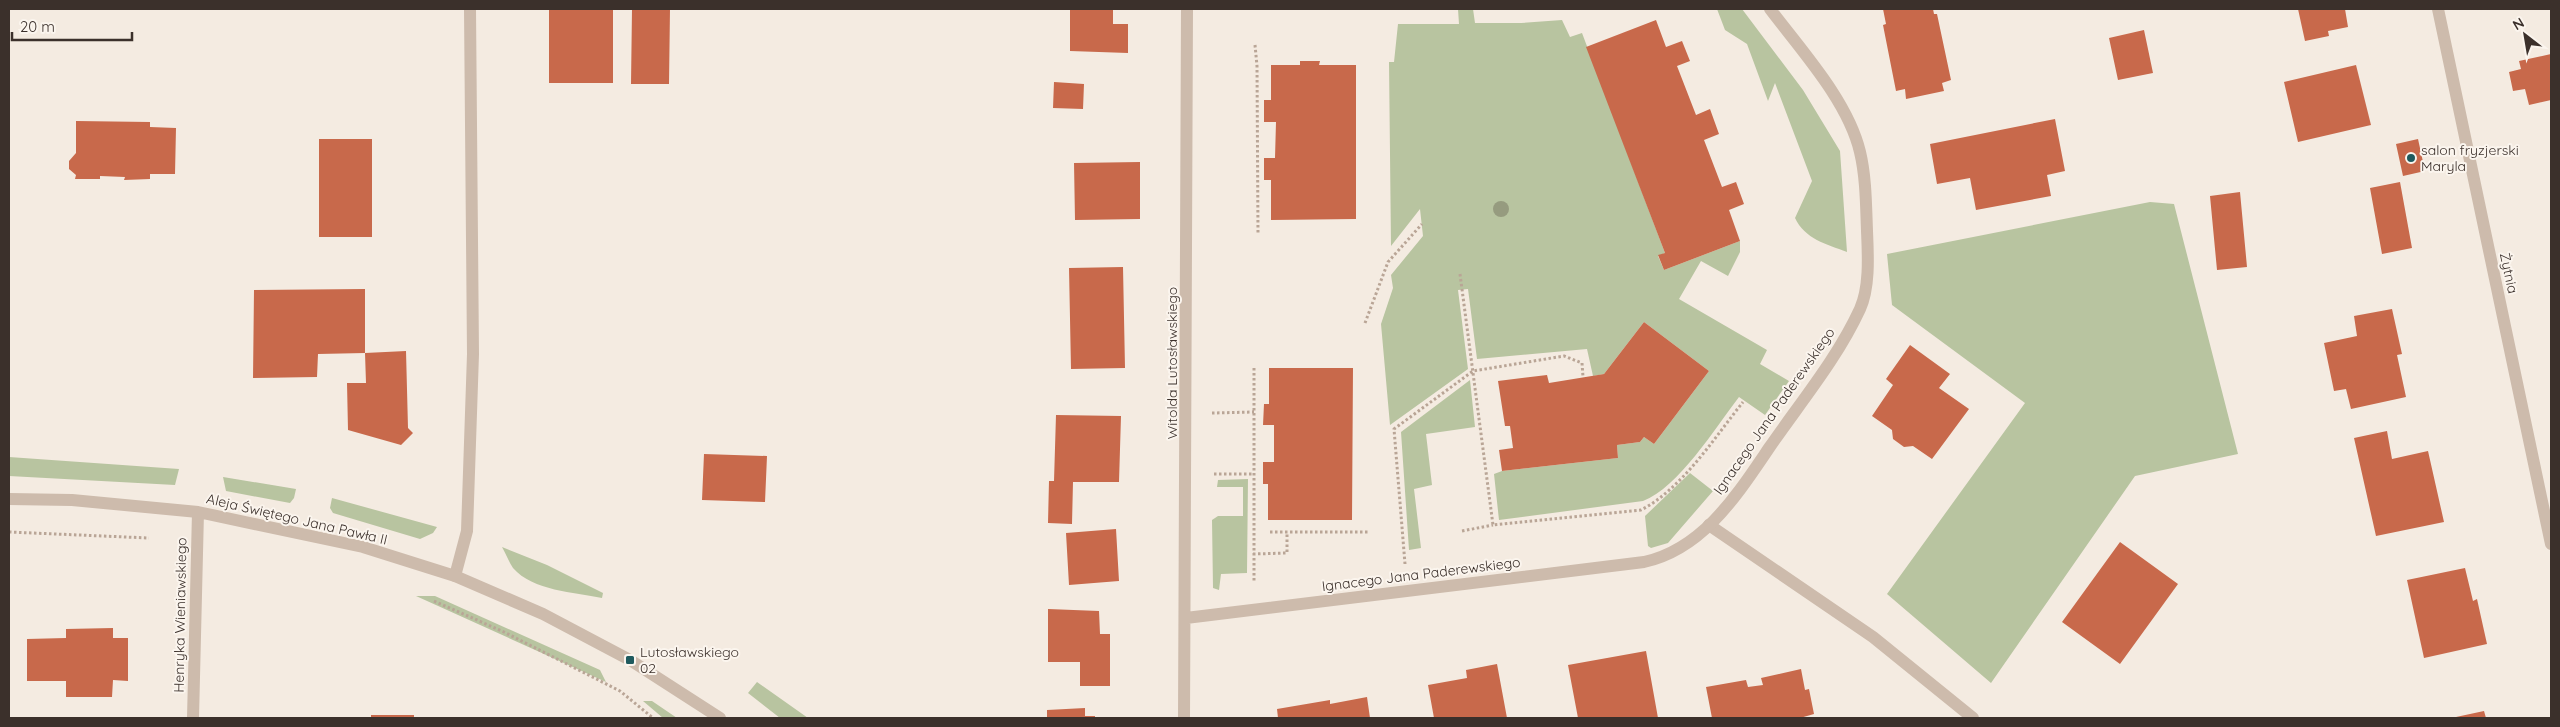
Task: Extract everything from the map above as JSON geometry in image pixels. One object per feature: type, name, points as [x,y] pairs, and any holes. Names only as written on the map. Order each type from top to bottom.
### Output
[{"type":"street","points":[[455,576],[467,531],[473,354],[470,9]]},
{"type":"street","name":"Witolda Lutosławskiego","points":[[1184,718],[1188,9]]},
{"type":"street","name":"Ignacego Jana Paderewskiego","points":[[1186,618],[1652,560],[1687,545],[1709,525],[1739,492],[1840,346],[1861,307],[1866,284],[1868,241],[1864,181],[1860,151],[1853,130],[1820,75],[1770,9]]},
{"type":"street","name":"Żytnia","points":[[2438,9],[2551,544]]},
{"type":"street","name":"Aleja Świętego Jana Pawła II","points":[[9,499],[72,500],[198,512],[363,547],[455,576],[543,614],[630,660],[720,718]]},
{"type":"street","name":"Henryka Wieniawskiego","points":[[192,718],[198,512]]},
{"type":"street","points":[[1709,525],[1873,637],[1973,718]]},
{"type":"path","points":[[1255,45],[1257,66],[1258,234]]},
{"type":"path","points":[[1365,323],[1388,262],[1422,224]]},
{"type":"path","points":[[1460,274],[1493,525]]},
{"type":"path","points":[[1409,591],[1394,429],[1473,371],[1564,356],[1582,363],[1583,377]]},
{"type":"path","points":[[1253,549],[1254,368]]},
{"type":"path","points":[[1462,531],[1493,525],[1641,510],[1651,505],[1688,471],[1743,402]]},
{"type":"path","points":[[1209,413],[1254,412]]},
{"type":"path","points":[[1208,474],[1253,474]]},
{"type":"path","points":[[9,532],[157,538]]},
{"type":"path","points":[[1270,532],[1370,532]]},
{"type":"path","points":[[1253,554],[1287,552],[1288,532]]},
{"type":"path","points":[[429,598],[504,632],[620,691],[653,718]]},
{"type":"green space","points":[[1458,9],[1473,9],[1475,23],[1521,23],[1562,20],[1570,37],[1582,33],[1665,253],[1658,256],[1664,270],[1740,241],[1740,252],[1728,276],[1701,261],[1679,299],[1767,350],[1760,364],[1789,381],[1765,415],[1739,397],[1708,440],[1683,470],[1656,494],[1643,501],[1499,520],[1494,474],[1502,471],[1618,458],[1617,445],[1640,442],[1644,437],[1654,444],[1709,371],[1644,322],[1604,374],[1593,376],[1587,349],[1477,359],[1468,289],[1458,290],[1468,369],[1390,425],[1381,324],[1393,288],[1391,275],[1423,236],[1420,209],[1391,246],[1389,62],[1394,62],[1398,24],[1459,24]]},
{"type":"green space","points":[[1717,9],[1742,9],[1803,90],[1840,151],[1847,252],[1810,236],[1795,218],[1812,181],[1775,83],[1768,101],[1747,44],[1725,30]]},
{"type":"green space","points":[[2150,202],[2174,204],[2238,454],[2135,476],[1991,683],[1887,594],[2025,403],[1892,305],[1887,254]]},
{"type":"green space","points":[[1470,380],[1475,427],[1426,434],[1432,485],[1414,489],[1421,548],[1409,550],[1401,432]]},
{"type":"green space","points":[[9,457],[179,469],[175,485],[9,476]]},
{"type":"green space","points":[[1690,473],[1713,491],[1668,543],[1651,548],[1648,546],[1645,516]]},
{"type":"green space","points":[[223,477],[296,489],[294,498],[290,503],[226,491]]},
{"type":"green space","points":[[1248,479],[1247,573],[1221,574],[1219,590],[1213,588],[1212,520],[1218,516],[1243,516],[1243,487],[1217,487],[1218,480]]},
{"type":"green space","points":[[332,498],[437,527],[433,533],[420,539],[333,513],[330,508]]},
{"type":"green space","points":[[502,547],[547,565],[603,593],[602,598],[554,589],[531,582],[513,568]]},
{"type":"green space","points":[[416,596],[435,596],[600,670],[606,682]]},
{"type":"green space","points":[[757,682],[808,718],[780,718],[748,693]]},
{"type":"green space","points":[[643,701],[652,701],[677,718],[663,718]]},
{"type":"building","points":[[549,9],[613,9],[613,83],[549,83]]},
{"type":"building","points":[[632,9],[670,9],[669,84],[631,84]]},
{"type":"building","points":[[1070,9],[1113,9],[1113,24],[1128,24],[1128,53],[1070,51]]},
{"type":"building","points":[[1883,9],[1933,9],[1934,14],[1937,14],[1951,80],[1942,83],[1944,91],[1906,99],[1905,89],[1896,91],[1883,25],[1886,24]]},
{"type":"building","points":[[2298,9],[2345,9],[2348,27],[2328,31],[2329,36],[2305,41]]},
{"type":"building","points":[[1656,20],[1666,47],[1682,41],[1690,61],[1677,66],[1696,115],[1710,109],[1719,134],[1704,140],[1722,187],[1736,182],[1744,204],[1729,210],[1740,241],[1664,270],[1658,255],[1665,253],[1586,47]]},
{"type":"building","points":[[2144,30],[2153,73],[2118,80],[2109,38]]},
{"type":"building","points":[[2551,54],[2551,100],[2529,105],[2525,89],[2513,91],[2509,72],[2521,69],[2519,61]]},
{"type":"building","points":[[1300,61],[1320,61],[1319,65],[1356,65],[1356,219],[1271,220],[1271,180],[1264,180],[1264,158],[1275,158],[1276,122],[1264,122],[1264,100],[1271,100],[1271,65],[1300,65]]},
{"type":"building","points":[[2356,65],[2371,125],[2298,142],[2284,82]]},
{"type":"building","points":[[1054,82],[1084,84],[1083,109],[1053,108]]},
{"type":"building","points":[[2055,119],[2065,171],[2047,175],[2051,196],[1976,210],[1970,178],[1937,184],[1930,144]]},
{"type":"building","points":[[76,121],[150,122],[150,127],[176,128],[175,174],[150,174],[150,179],[124,180],[125,177],[100,176],[100,179],[75,179],[76,175],[69,169],[69,161],[76,153]]},
{"type":"building","points":[[319,139],[372,139],[372,237],[319,237]]},
{"type":"building","name":"salon fryzjerski Maryla","points":[[2418,139],[2425,171],[2403,176],[2396,144]]},
{"type":"building","points":[[1140,162],[1140,219],[1075,220],[1074,163]]},
{"type":"building","points":[[2400,182],[2412,248],[2382,254],[2370,188]]},
{"type":"building","points":[[2240,192],[2247,267],[2217,270],[2210,196]]},
{"type":"building","points":[[1123,267],[1125,368],[1071,369],[1069,268]]},
{"type":"building","points":[[365,289],[365,353],[318,354],[317,377],[253,378],[254,290]]},
{"type":"building","points":[[2392,309],[2402,354],[2397,355],[2406,397],[2351,409],[2346,389],[2334,391],[2324,343],[2357,336],[2354,316]]},
{"type":"building","points":[[1644,322],[1709,371],[1654,444],[1644,437],[1640,442],[1617,445],[1618,458],[1502,471],[1499,450],[1513,448],[1510,426],[1505,426],[1498,381],[1547,375],[1549,383],[1604,374]]},
{"type":"building","points":[[1910,345],[1950,374],[1939,388],[1969,409],[1932,459],[1913,446],[1904,447],[1893,439],[1892,430],[1872,416],[1893,385],[1886,379]]},
{"type":"building","points":[[406,351],[408,428],[413,433],[401,445],[348,430],[347,383],[366,383],[365,353]]},
{"type":"building","points":[[1269,368],[1353,368],[1352,520],[1268,520],[1268,484],[1263,484],[1263,462],[1274,462],[1274,425],[1263,425],[1264,404],[1269,404]]},
{"type":"building","points":[[1056,415],[1121,416],[1119,482],[1073,482],[1072,524],[1048,523],[1049,481],[1054,481]]},
{"type":"building","points":[[2387,431],[2392,459],[2428,451],[2444,522],[2376,536],[2354,438]]},
{"type":"building","points":[[704,454],[767,456],[765,502],[702,500]]},
{"type":"building","points":[[1116,529],[1119,581],[1069,585],[1066,533]]},
{"type":"building","points":[[2120,542],[2178,584],[2120,664],[2062,622]]},
{"type":"building","points":[[2465,568],[2473,601],[2477,599],[2487,644],[2424,658],[2407,580]]},
{"type":"building","points":[[1048,609],[1099,611],[1100,634],[1110,634],[1110,686],[1080,686],[1080,662],[1048,662]]},
{"type":"building","points":[[113,628],[113,638],[128,638],[128,681],[113,680],[112,697],[66,697],[66,681],[27,681],[27,639],[66,638],[66,629]]},
{"type":"building","points":[[1646,651],[1658,718],[1578,718],[1568,665]]},
{"type":"building","points":[[1497,664],[1507,718],[1434,718],[1428,685],[1467,678],[1466,670]]},
{"type":"building","points":[[1801,669],[1805,690],[1809,689],[1814,714],[1800,718],[1712,718],[1706,687],[1746,680],[1748,687],[1763,685],[1761,678]]},
{"type":"building","points":[[1367,697],[1370,718],[1278,718],[1277,709],[1330,700],[1330,704]]},
{"type":"building","points":[[1085,708],[1085,716],[1095,716],[1095,718],[1047,718],[1047,710]]},
{"type":"building","points":[[2484,711],[2486,718],[2456,718],[2456,717]]},
{"type":"building","points":[[371,715],[414,715],[414,718],[371,718]]},
{"type":"place","name":"salon fryzjerski Maryla","points":[[2411,158]]},
{"type":"place","name":"Lutosławskiego 02","points":[[630,660]]}]
